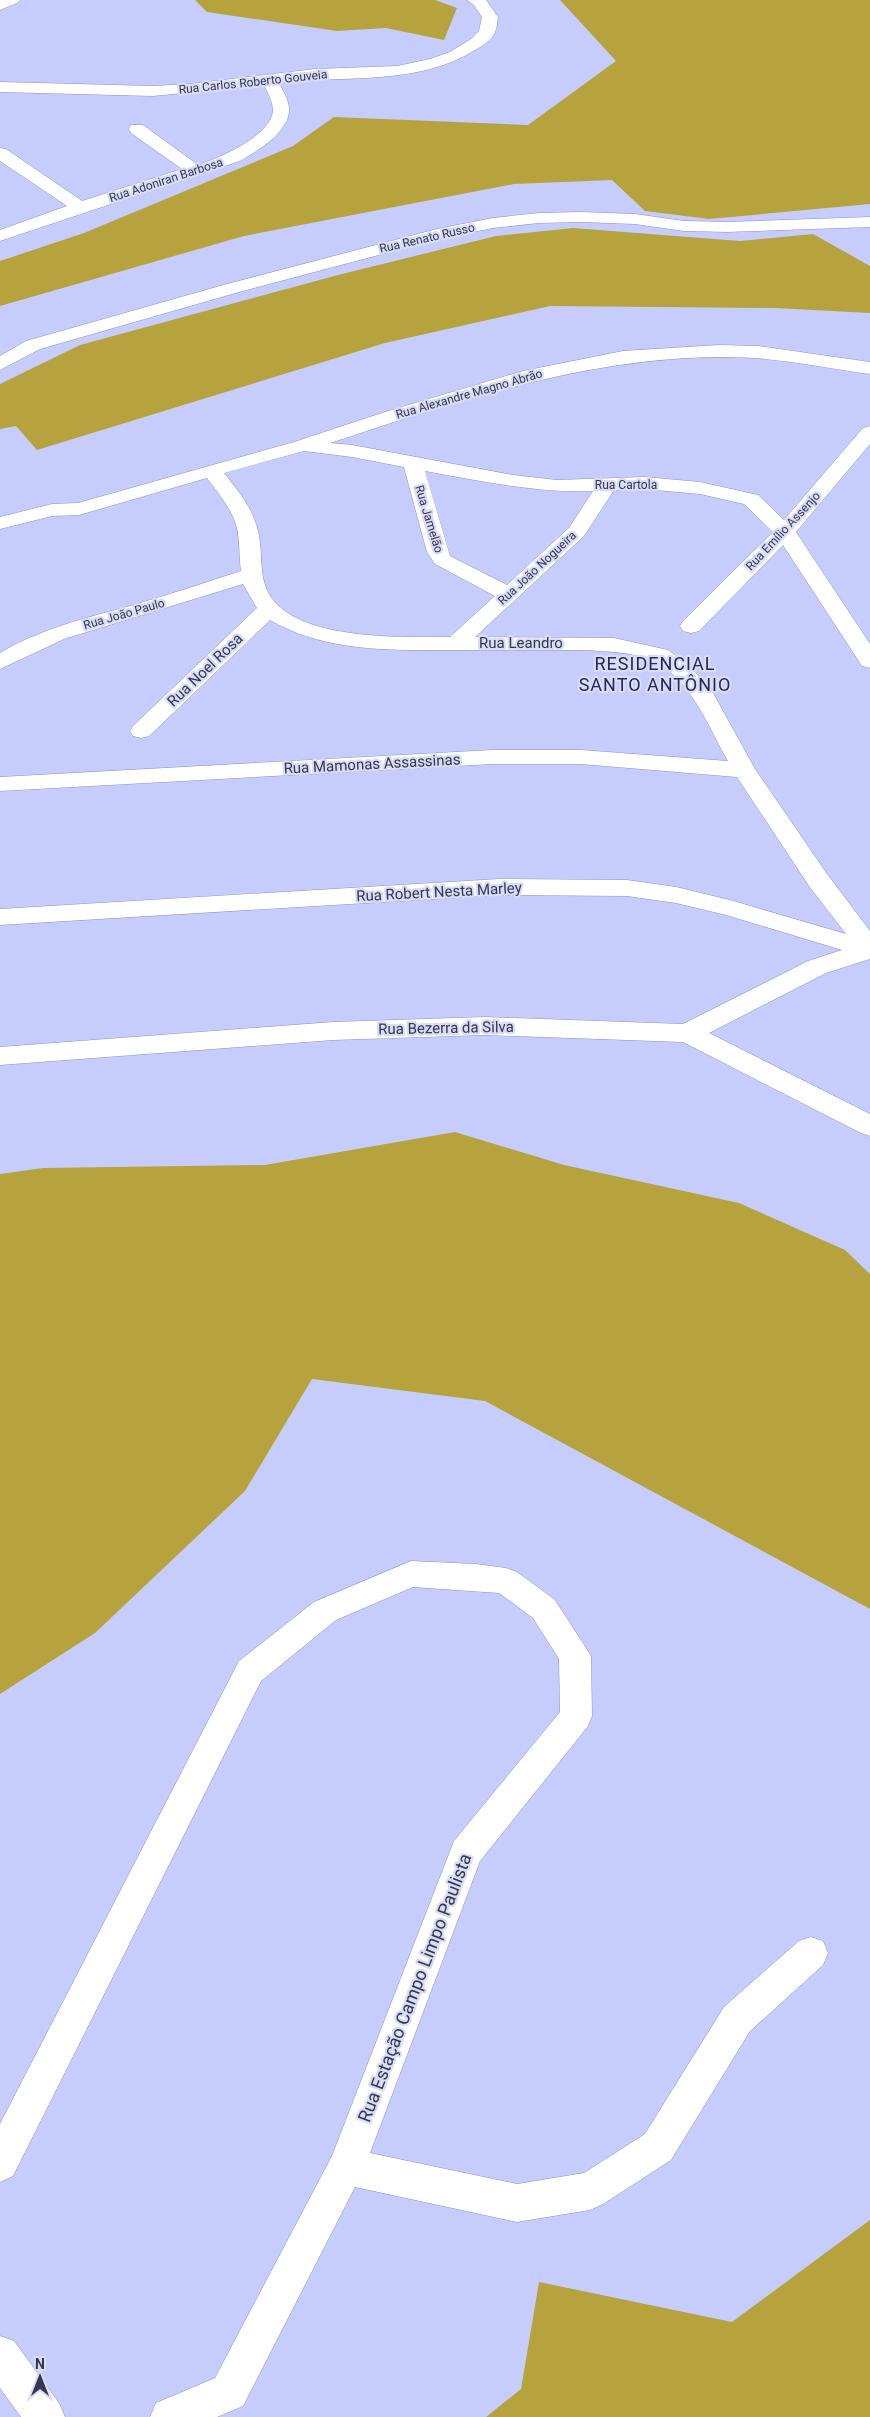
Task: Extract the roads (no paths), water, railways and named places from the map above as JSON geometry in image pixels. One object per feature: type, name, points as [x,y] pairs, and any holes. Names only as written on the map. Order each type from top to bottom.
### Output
[{"type":"street","points":[[0,5],[12,0]]},
{"type":"street","name":"Rua Carlos Roberto Gouveia","points":[[0,87],[153,91],[190,89],[269,78],[315,74],[397,72],[441,60],[477,42],[487,32],[490,17],[480,2],[475,0]]},
{"type":"street","name":"Rua Adoniran Barbosa","points":[[0,236],[80,207],[227,160],[248,149],[276,125],[281,114],[280,104],[269,78]]},
{"type":"street","points":[[137,129],[194,170]]},
{"type":"street","points":[[0,153],[80,207]]},
{"type":"street","name":"Rua Renato Russo","points":[[0,364],[33,345],[437,234],[493,224],[539,218],[581,217],[635,219],[684,226],[728,227],[870,222]]},
{"type":"street","name":"Rua Alexandre Magno Abrão","points":[[0,537],[63,524],[80,509],[301,446],[392,416],[523,377],[623,357],[720,351],[758,352],[866,368]]},
{"type":"street","points":[[866,368],[870,389]]},
{"type":"street","name":"Rua Emílio Assenjo","points":[[691,626],[785,532],[870,432]]},
{"type":"street","name":"Rua Cartola","points":[[301,446],[352,451],[413,464],[531,483],[558,486],[644,483],[700,488],[740,496],[756,503],[785,532],[870,660]]},
{"type":"street","name":"Rua Jamelão","points":[[413,464],[437,552],[442,560],[508,594]]},
{"type":"street","name":"Rua Leandro","points":[[212,470],[240,509],[245,522],[252,574],[261,601],[269,609],[290,622],[350,641],[378,644],[456,642],[598,644],[637,649],[660,656],[681,670],[702,693],[744,770],[818,880],[870,950]]},
{"type":"street","name":"Rua João Nogueira","points":[[456,642],[577,532],[607,485]]},
{"type":"street","name":"Rua João Paulo","points":[[0,662],[22,647],[57,633],[159,605],[252,574]]},
{"type":"street","name":"Rua Noel Rosa","points":[[141,731],[269,609]]},
{"type":"street","name":"Rua Mamonas Assassinas","points":[[0,784],[492,757],[581,757],[744,770]]},
{"type":"street","name":"Rua Robert Nesta Marley","points":[[0,916],[499,887],[627,888],[676,895],[730,908],[870,950]]},
{"type":"street","points":[[687,1033],[817,967],[870,950]]},
{"type":"street","name":"Rua Bezerra da Silva","points":[[0,1056],[342,1031],[485,1026],[687,1033],[870,1126]]},
{"type":"street","name":"Rua Estação Campo Limpo Paulista","points":[[0,2163],[250,1671],[325,1611],[410,1574],[476,1576],[506,1581],[544,1609],[575,1656],[576,1716],[466,1852],[346,2166],[228,2392],[170,2417]]},
{"type":"street","points":[[346,2166],[517,2204],[590,2191],[658,2147],[737,2019],[811,1953]]},
{"type":"street","points":[[0,2355],[45,2417]]},
{"type":"district","name":"RESIDENCIAL SANTO ANTÔNIO","points":[[655,674]]}]
